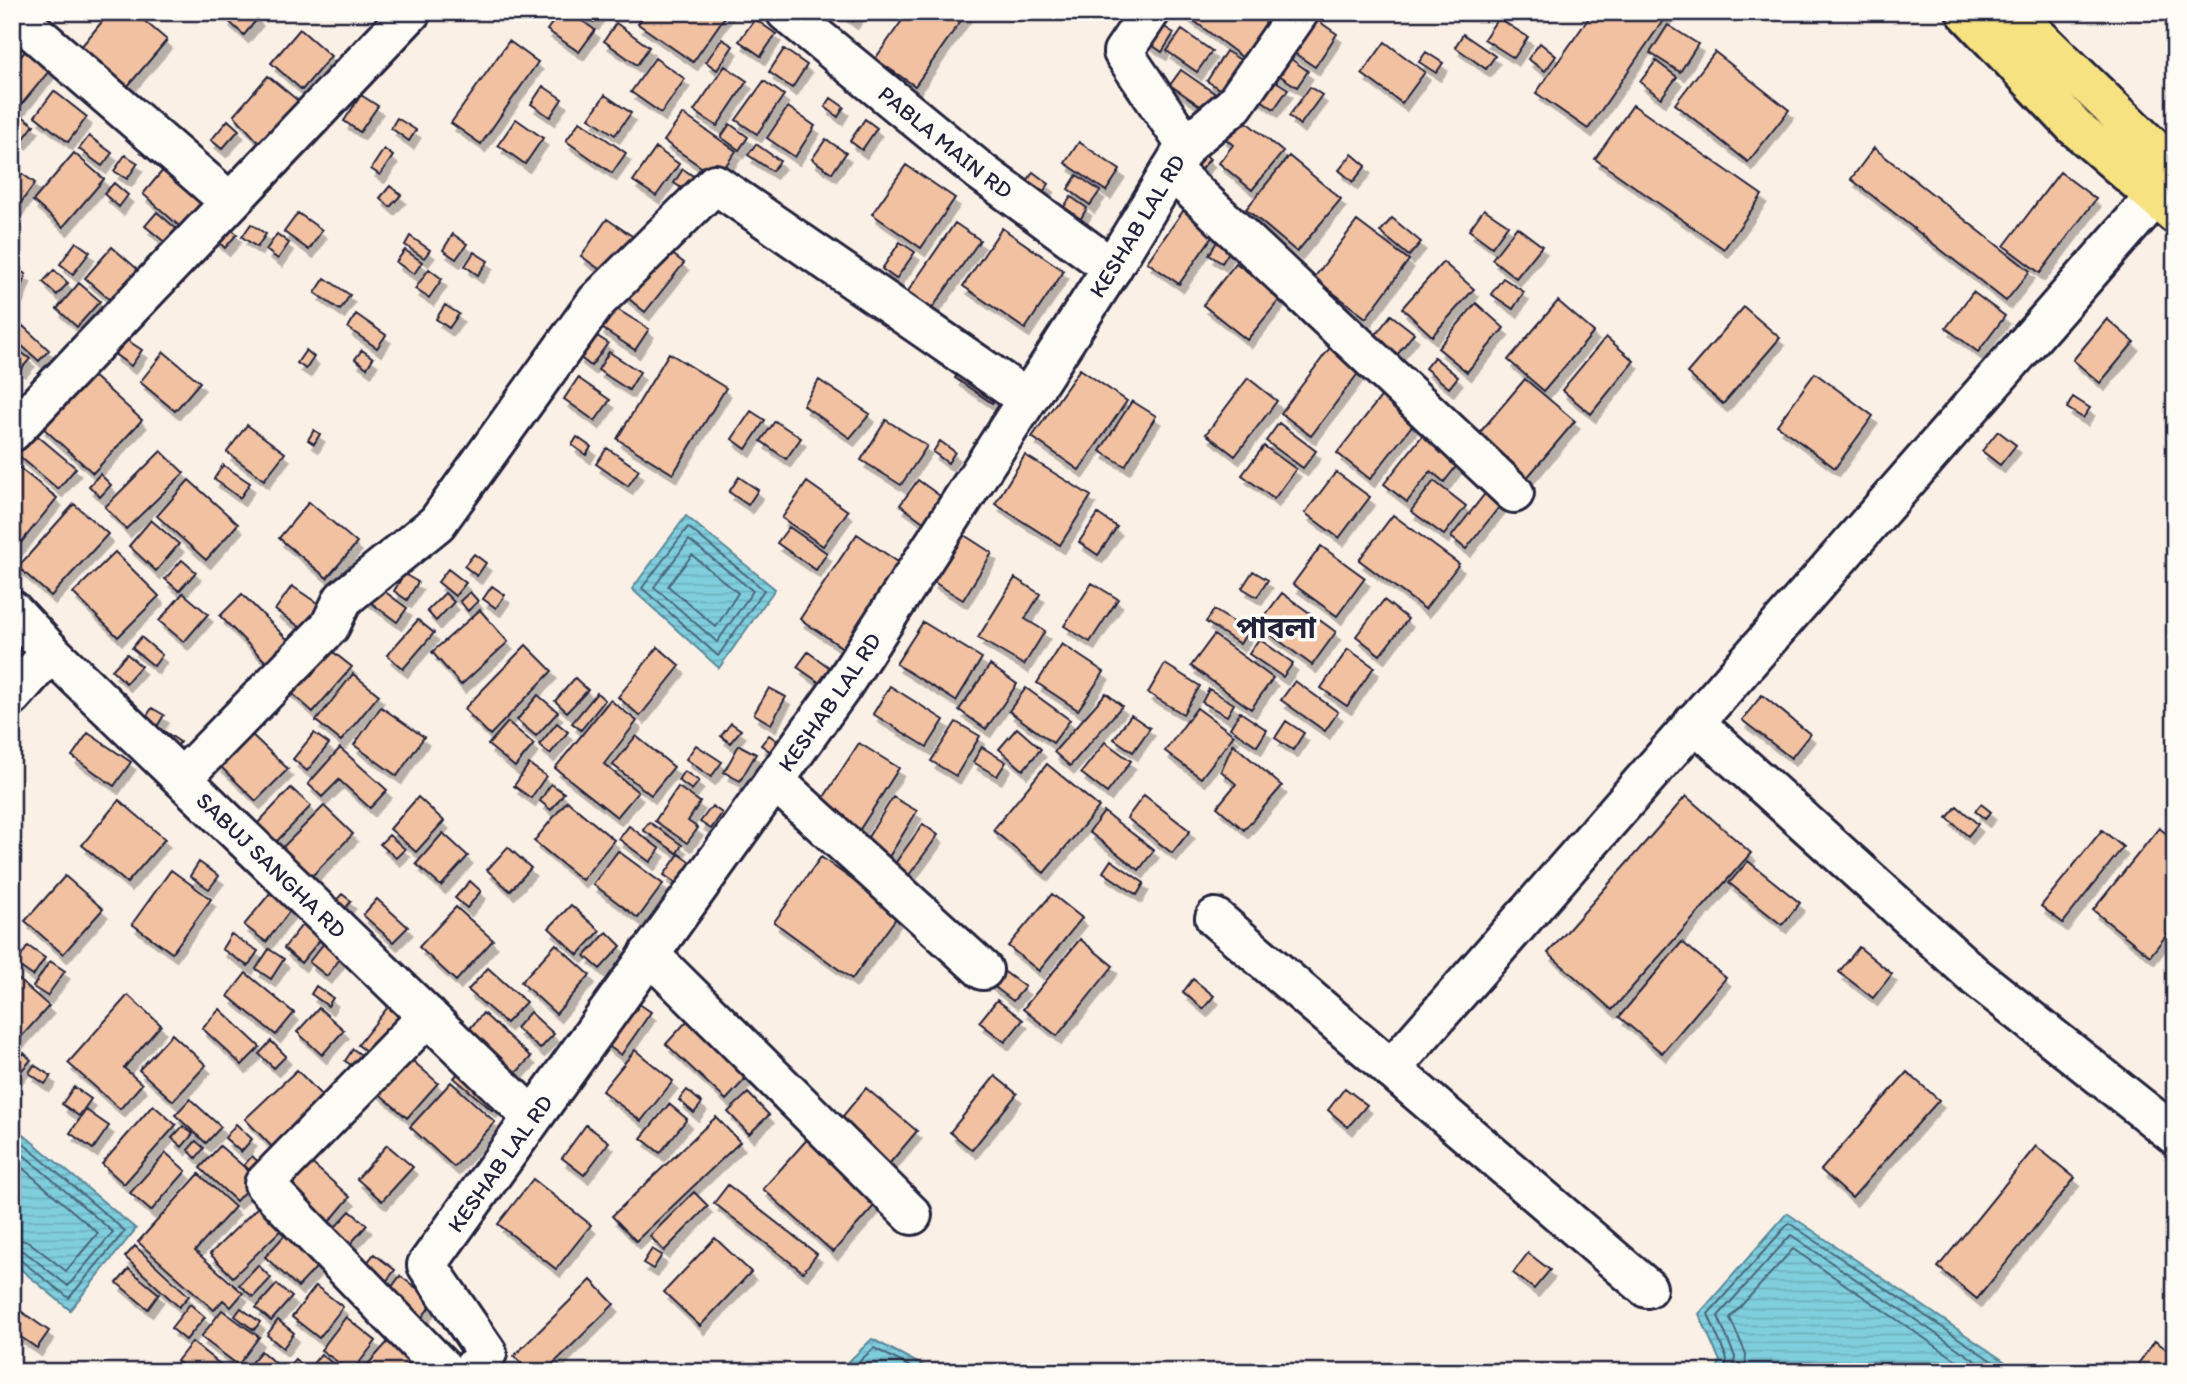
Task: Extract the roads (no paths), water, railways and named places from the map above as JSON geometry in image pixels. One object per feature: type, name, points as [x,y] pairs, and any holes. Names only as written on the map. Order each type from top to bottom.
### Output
[{"type":"main road","points":[[1966,12],[2075,127],[2168,193]]},
{"type":"main road","points":[[2012,12],[2168,193]]},
{"type":"street","points":[[12,432],[411,12]]},
{"type":"street","name":"PABLA MAIN RD","points":[[786,12],[981,172],[1112,268]]},
{"type":"street","name":"KESHAB LAL RD","points":[[470,1372],[487,1353],[427,1265],[841,688],[1112,268],[1179,157],[1123,52],[1150,12]]},
{"type":"street","points":[[1299,12],[1234,105],[1179,157],[1514,493]]},
{"type":"street","points":[[12,13],[230,202]]},
{"type":"street","points":[[182,778],[330,626],[343,599],[437,523],[597,301],[715,184],[1027,399]]},
{"type":"street","points":[[1391,1069],[1695,722],[2168,193]]},
{"type":"street","name":"SABUJ SANGHA RD","points":[[12,610],[51,652],[533,1117]]},
{"type":"street","points":[[12,696],[51,652]]},
{"type":"street","points":[[1695,722],[1976,977],[2175,1135]]},
{"type":"street","points":[[774,780],[984,970]]},
{"type":"street","points":[[1215,918],[1647,1288]]},
{"type":"street","points":[[649,954],[912,1215]]},
{"type":"street","points":[[428,1016],[264,1184],[446,1372]]},
{"type":"water","points":[[686,516],[775,589],[719,668],[632,589]]},
{"type":"water","points":[[12,1125],[136,1229],[70,1310],[12,1262]]},
{"type":"water","points":[[1787,1213],[2020,1372],[1716,1372],[1720,1361],[1699,1314]]},
{"type":"water","points":[[872,1339],[935,1372],[838,1372]]},
{"type":"district","name":"পাবলা","points":[[1276,627]]}]
